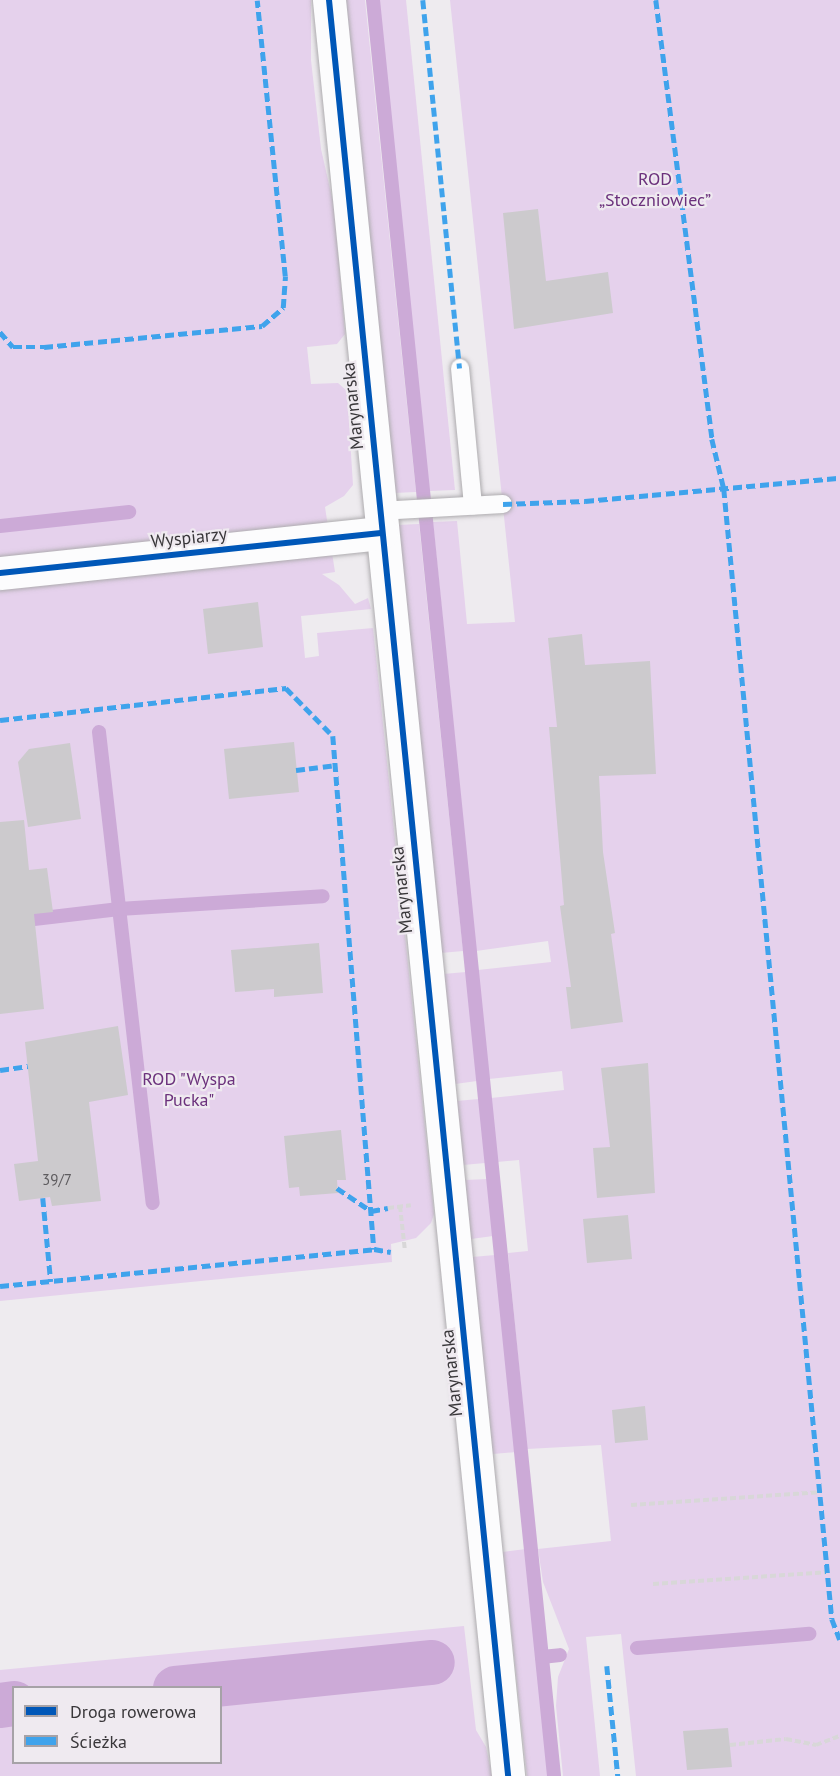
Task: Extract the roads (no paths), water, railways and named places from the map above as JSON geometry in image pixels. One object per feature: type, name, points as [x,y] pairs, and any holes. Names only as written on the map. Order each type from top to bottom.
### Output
[{"type":"street","name":"Marynarska","points":[[329,0],[385,518],[508,1776]]},
{"type":"street","name":"Wyspiarzy","points":[[0,573],[385,518]]},
{"type":"lane","points":[[460,368],[467,505]]},
{"type":"lane","points":[[385,518],[467,505],[503,504]]},
{"type":"waterway","points":[[373,0],[554,1776]]},
{"type":"waterway","points":[[0,526],[129,512]]},
{"type":"waterway","points":[[99,732],[153,1203]]},
{"type":"waterway","points":[[0,923],[119,909],[323,896]]},
{"type":"waterway","points":[[637,1648],[809,1634]]},
{"type":"waterway","points":[[542,1657],[560,1655]]},
{"type":"waterway","points":[[195,1686],[432,1662]]},
{"type":"waterway","points":[[0,1705],[12,1703]]},
{"type":"park label","name":"ROD „Stoczniowiec”","points":[[655,190]]},
{"type":"park label","name":"ROD \"Wyspa Pucka\"","points":[[189,1090]]}]
